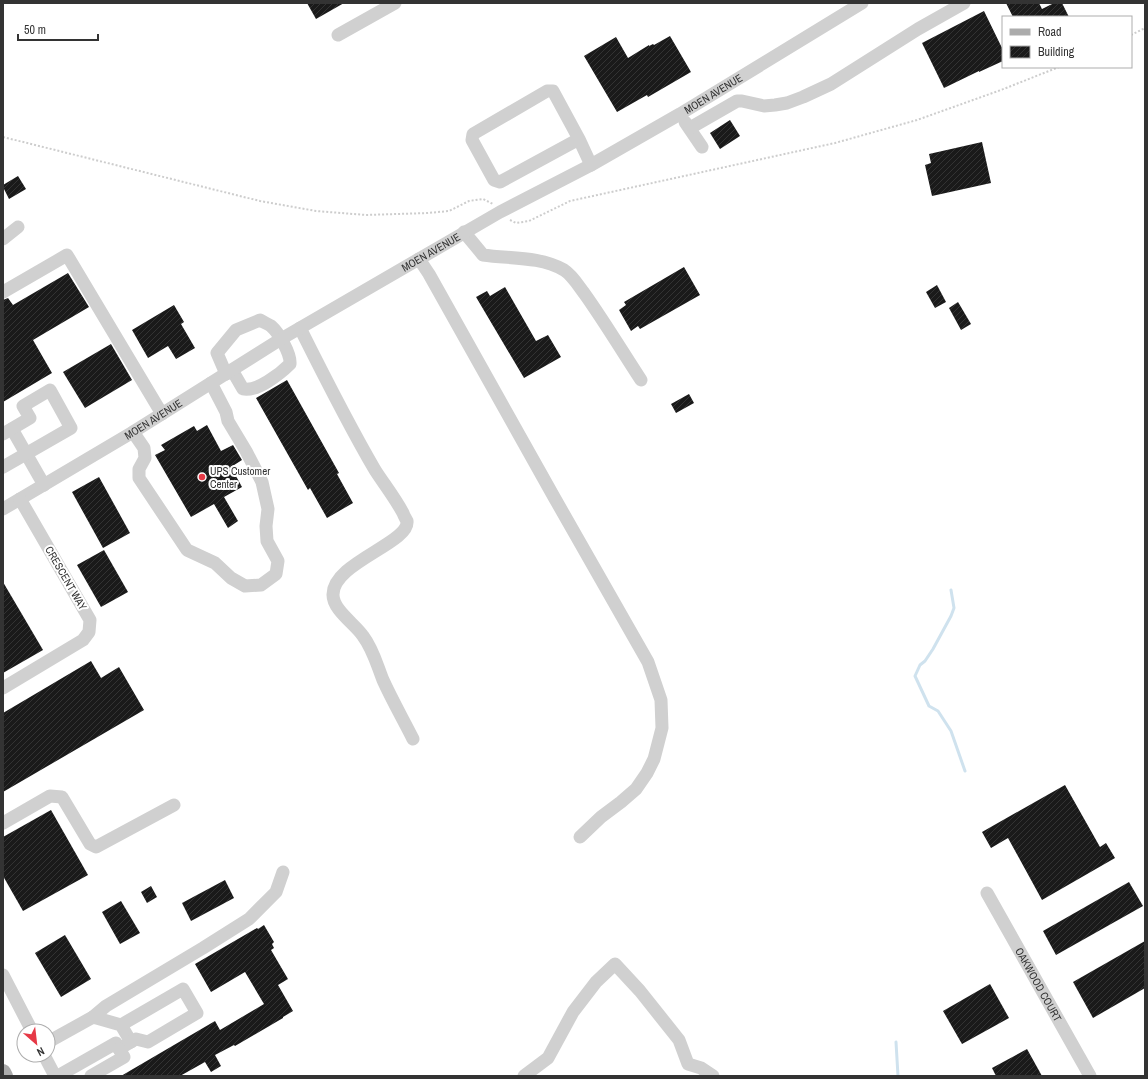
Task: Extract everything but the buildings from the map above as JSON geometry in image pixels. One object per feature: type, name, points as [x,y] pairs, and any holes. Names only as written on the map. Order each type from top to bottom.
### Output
[{"type":"main road","points":[[3,1072],[5,1076]]},
{"type":"street","points":[[338,36],[394,3]]},
{"type":"street","name":"MOEN AVENUE","points":[[3,509],[133,432],[281,339],[464,232],[591,165],[680,114],[862,3]]},
{"type":"street","points":[[690,128],[737,101],[764,106],[787,103],[803,97],[830,84],[918,29],[964,3]]},
{"type":"street","points":[[579,139],[500,182],[494,180],[472,140],[473,134],[546,91],[553,91],[579,139],[591,165]]},
{"type":"street","points":[[680,114],[702,147]]},
{"type":"street","points":[[3,239],[18,227]]},
{"type":"street","points":[[464,232],[483,255],[531,259],[547,263],[565,271],[574,280],[598,313],[641,380]]},
{"type":"street","points":[[3,292],[67,256],[162,414]]},
{"type":"street","points":[[419,259],[433,281],[648,662],[661,700],[662,728],[654,759],[647,773],[636,789],[580,837]]},
{"type":"street","points":[[260,320],[272,327],[281,339],[291,360],[290,364],[281,372],[258,387],[246,390],[243,389],[229,372],[217,353],[236,330],[260,320]]},
{"type":"street","points":[[300,328],[372,463],[407,520],[403,531],[396,538],[363,559],[342,575],[333,590],[333,598],[335,604],[363,635],[368,643],[383,680],[413,739]]},
{"type":"street","points":[[133,432],[144,448],[144,458],[139,469],[139,478],[187,550],[214,563],[231,578],[245,586],[262,585],[276,574],[278,561],[267,541],[266,526],[268,509],[262,482],[228,421],[226,412],[211,383]]},
{"type":"street","points":[[3,467],[26,454],[71,428],[50,390],[23,406],[30,418],[7,431],[26,454],[44,485]]},
{"type":"street","name":"CRESCENT WAY","points":[[3,688],[83,640],[89,632],[90,620],[20,499]]},
{"type":"street","points":[[3,823],[50,796],[62,797],[90,844],[96,847],[174,806]]},
{"type":"street","points":[[56,1037],[92,1017],[106,1006],[249,919],[276,892],[283,872]]},
{"type":"street","name":"OAKWOOD COURT","points":[[987,893],[1090,1076]]},
{"type":"street","points":[[524,1076],[548,1058],[573,1012],[596,982],[615,964],[640,991],[679,1040],[688,1064],[701,1068],[713,1076]]},
{"type":"street","points":[[3,975],[28,1023]]},
{"type":"street","points":[[49,1063],[57,1076],[118,1046],[136,1039],[148,1042],[197,1013],[183,989],[121,1025]]},
{"type":"street","points":[[92,1017],[121,1025],[131,1042]]},
{"type":"street","points":[[91,1076],[124,1057],[118,1046]]},
{"type":"path","points":[[1132,34],[1145,28]]},
{"type":"waterway","points":[[951,590],[954,608],[951,616],[933,649],[925,661],[920,665],[915,676],[929,706],[938,711],[951,731],[965,771]]},
{"type":"waterway","points":[[896,1042],[898,1076]]},
{"type":"place","name":"UPS Customer Center","points":[[202,477]]}]
